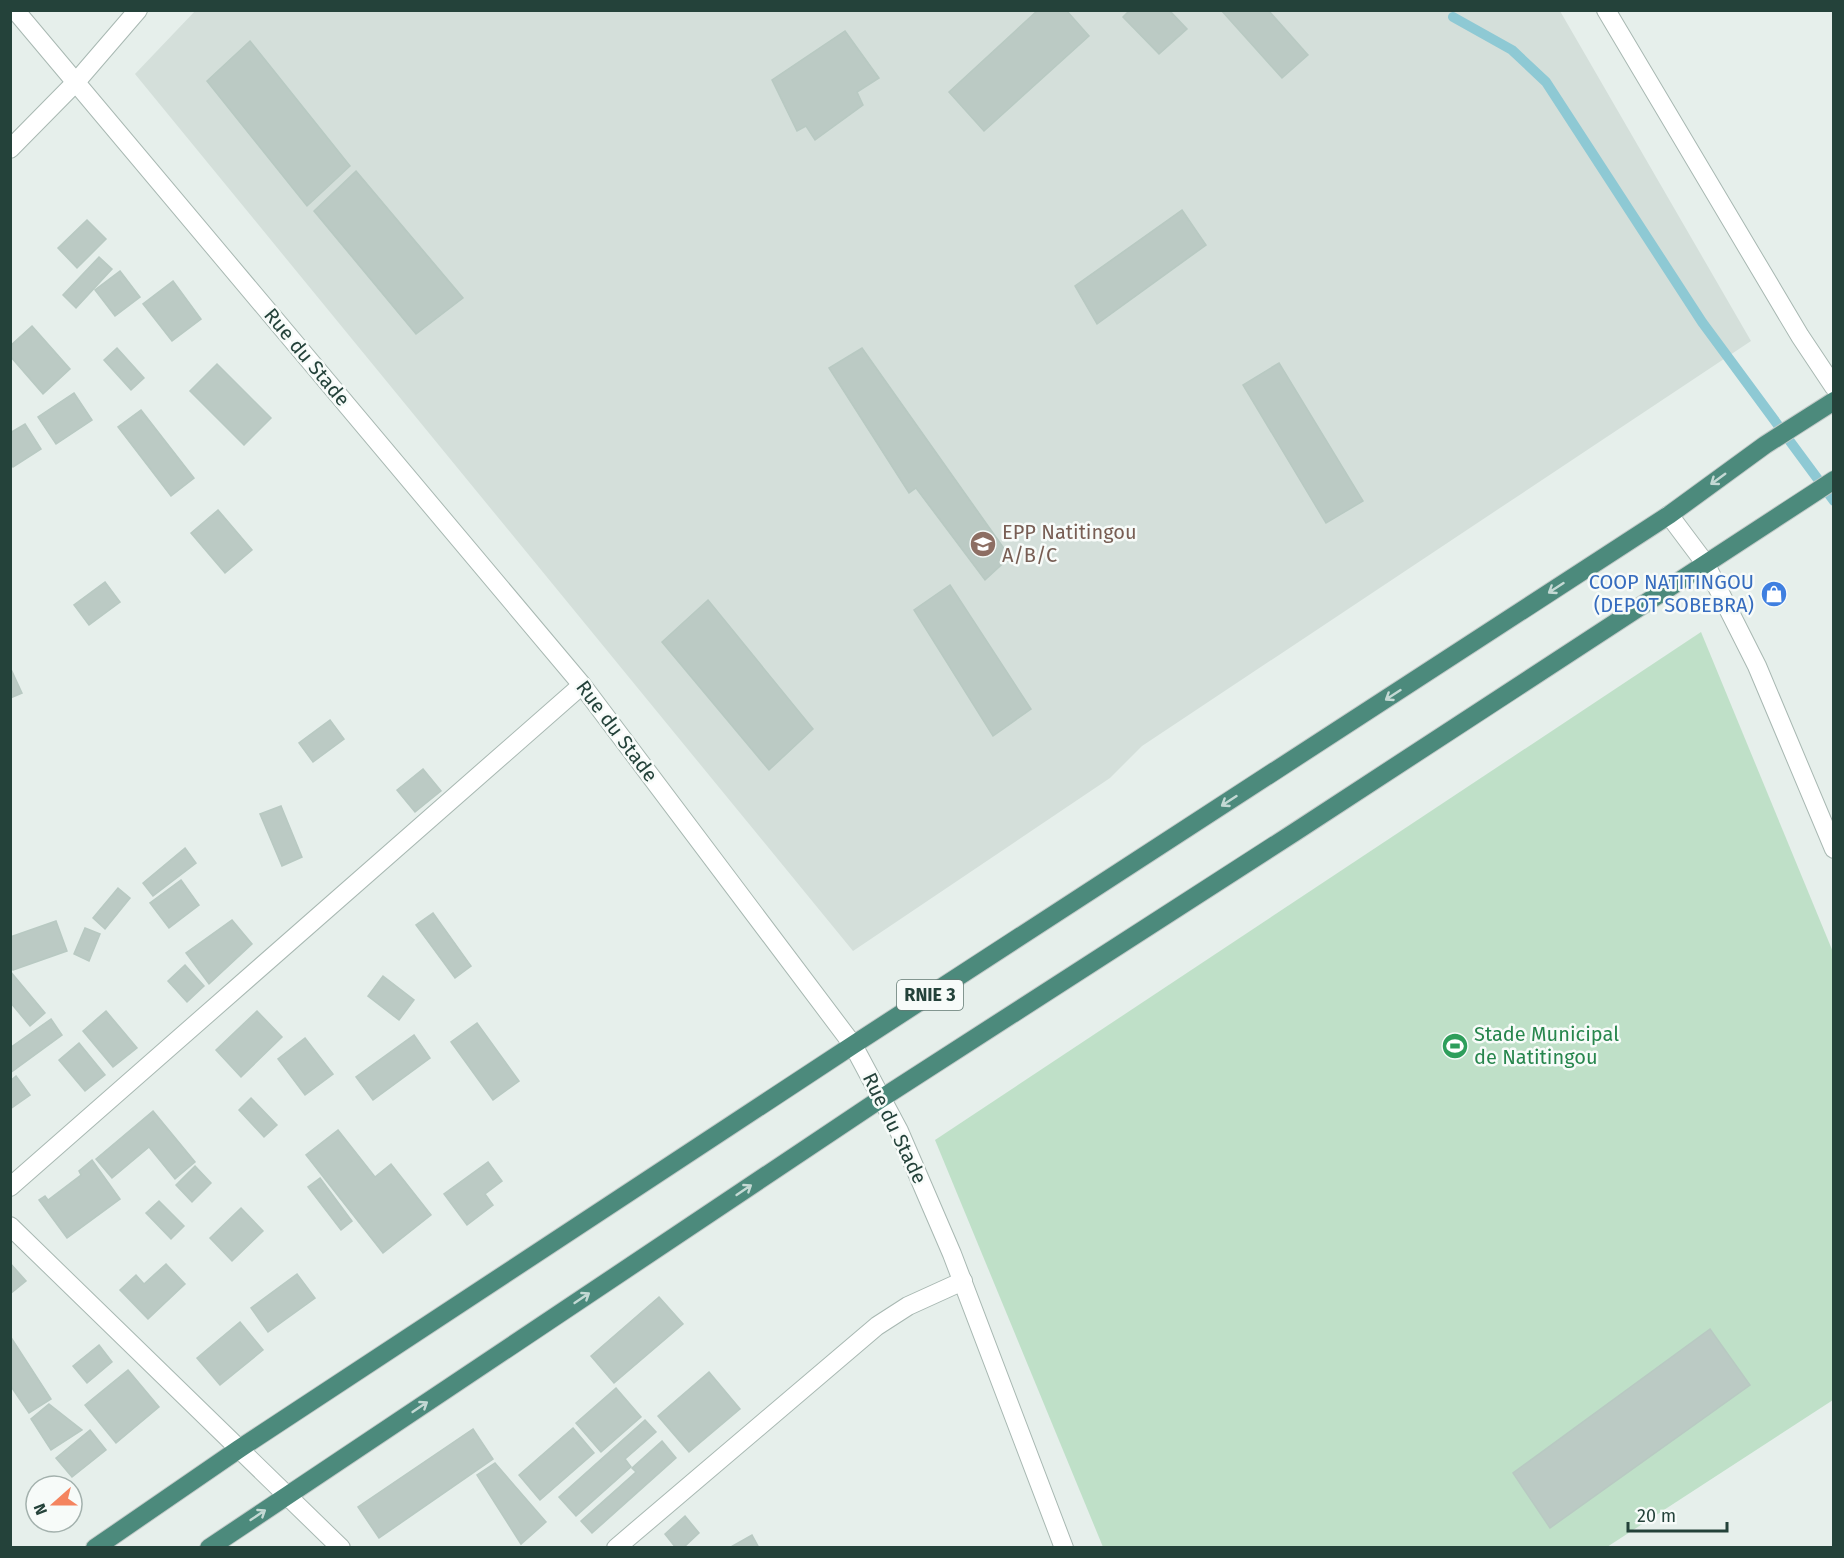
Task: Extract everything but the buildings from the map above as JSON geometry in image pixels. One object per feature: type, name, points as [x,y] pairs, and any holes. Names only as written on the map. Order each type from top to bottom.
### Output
[{"type":"highway","name":"RNIE 3","points":[[95,1548],[239,1449],[853,1045],[1669,515],[1765,445],[1833,401]]},
{"type":"highway","points":[[209,1548],[882,1098],[1295,832],[1833,480]]},
{"type":"street","name":"Rue du Stade","points":[[15,10],[582,685],[853,1045],[882,1098],[920,1178],[963,1281],[1064,1548]]},
{"type":"street","points":[[10,149],[76,82],[138,10]]},
{"type":"street","points":[[1606,10],[1800,336],[1833,387]]},
{"type":"street","points":[[1669,515],[1705,563],[1757,666],[1833,849]]},
{"type":"street","points":[[10,1187],[582,685]]},
{"type":"street","points":[[10,1226],[341,1548]]},
{"type":"street","points":[[616,1548],[877,1326],[908,1306],[963,1281]]},
{"type":"shaded area","name":"EPP Natitingou A/B/C","points":[[196,10],[1560,11],[1751,341],[1142,746],[1110,778],[853,951],[135,74]]},
{"type":"green space","name":"Stade Municipal de Natitingou","points":[[1701,632],[1833,952],[1833,1400],[1607,1547],[1103,1547],[935,1140]]},
{"type":"waterway","points":[[1453,17],[1512,50],[1546,82],[1702,322],[1834,501]]},
{"type":"place","name":"EPP Natitingou A/B/C","points":[[983,544]]},
{"type":"place","name":"COOP NATITINGOU (DEPOT SOBEBRA)","points":[[1774,594]]},
{"type":"place","name":"Stade Municipal de Natitingou","points":[[1455,1046]]}]
